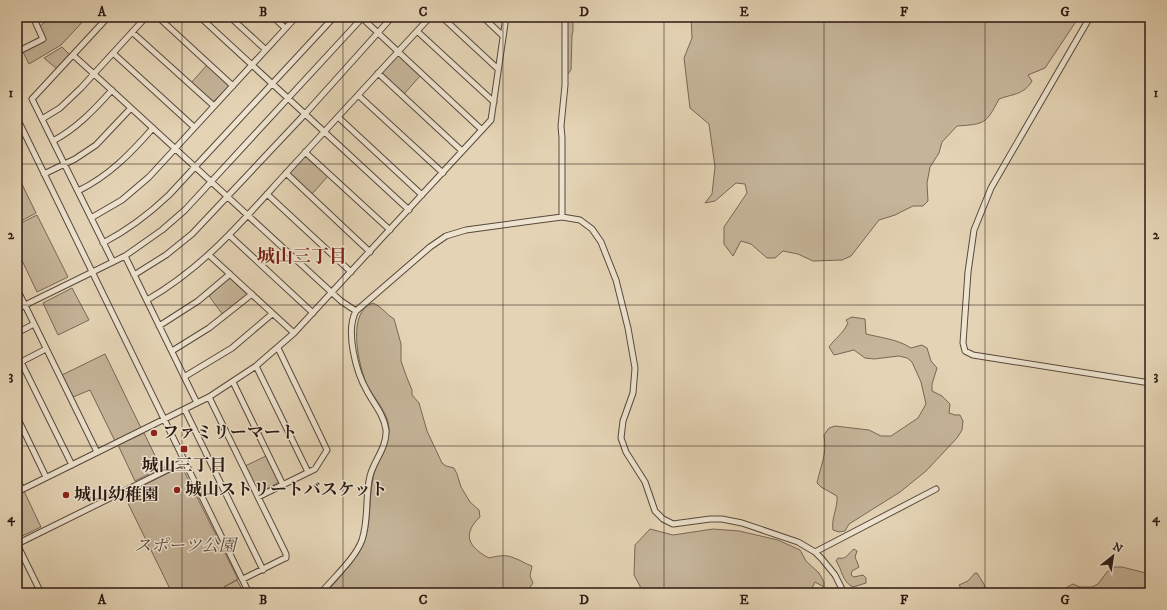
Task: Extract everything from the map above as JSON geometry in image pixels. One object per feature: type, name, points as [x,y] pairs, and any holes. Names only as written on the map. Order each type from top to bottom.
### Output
[{"type":"street","points":[[17,21],[24,17]]},
{"type":"street","points":[[17,52],[43,39],[33,17]]},
{"type":"street","points":[[108,17],[32,99],[113,262]]},
{"type":"street","points":[[42,119],[60,108],[94,74],[146,17]]},
{"type":"street","points":[[158,17],[233,86]]},
{"type":"street","points":[[200,17],[408,210]]},
{"type":"street","points":[[230,17],[266,50]]},
{"type":"street","points":[[273,17],[286,28]]},
{"type":"street","points":[[91,218],[118,202],[137,188],[154,172],[296,17]]},
{"type":"street","points":[[103,243],[146,216],[169,195],[334,17]]},
{"type":"street","points":[[17,309],[125,256],[142,245],[175,219],[212,182],[362,17],[482,130]]},
{"type":"street","points":[[134,275],[166,255],[187,238],[305,114],[392,17]]},
{"type":"street","points":[[146,300],[181,278],[209,255],[430,17]]},
{"type":"street","points":[[442,17],[498,69]]},
{"type":"street","points":[[483,17],[503,36]]},
{"type":"street","points":[[17,480],[19,490],[185,410],[209,397],[256,366],[294,333],[491,120],[506,17]]},
{"type":"street","points":[[562,217],[561,126],[565,85],[565,17]]},
{"type":"street","points":[[1090,17],[991,188],[974,230],[968,272],[963,343],[965,351],[973,355],[1150,383]]},
{"type":"street","points":[[417,31],[494,102]]},
{"type":"street","points":[[132,32],[214,106]]},
{"type":"street","points":[[113,53],[194,127]]},
{"type":"street","points":[[73,55],[332,293],[356,311]]},
{"type":"street","points":[[378,73],[462,151]]},
{"type":"street","points":[[53,141],[80,124],[112,90]]},
{"type":"street","points":[[358,95],[442,173]]},
{"type":"street","points":[[44,174],[85,153],[96,145],[131,108]]},
{"type":"street","points":[[338,117],[422,195]]},
{"type":"street","points":[[17,118],[20,130],[44,174],[249,593]]},
{"type":"street","points":[[78,191],[96,181],[114,168],[130,154],[153,128]]},
{"type":"street","points":[[305,152],[390,230]]},
{"type":"street","points":[[286,173],[370,252]]},
{"type":"street","points":[[267,194],[351,272]]},
{"type":"street","points":[[321,593],[353,556],[360,545],[365,526],[371,470],[381,454],[385,438],[386,429],[382,415],[367,391],[359,374],[352,335],[356,311],[430,247],[446,236],[466,230],[562,217],[580,220],[592,229],[601,242],[616,280],[628,328],[635,368],[633,393],[623,421],[621,438],[626,452],[645,482],[655,511],[663,519],[673,524],[710,518],[731,520],[798,542],[816,552],[835,575],[844,593]]},
{"type":"street","points":[[229,235],[313,313]]},
{"type":"street","points":[[209,255],[294,333]]},
{"type":"street","points":[[125,256],[197,403]]},
{"type":"street","points":[[159,326],[198,301],[230,274]]},
{"type":"street","points":[[17,289],[97,452]]},
{"type":"street","points":[[172,352],[209,328],[252,294]]},
{"type":"street","points":[[184,377],[232,348],[272,314]]},
{"type":"street","points":[[17,333],[34,324]]},
{"type":"street","points":[[258,497],[315,469],[327,450],[278,348]]},
{"type":"street","points":[[46,349],[19,363],[72,465]]},
{"type":"street","points":[[256,366],[308,472]]},
{"type":"street","points":[[233,382],[283,484]]},
{"type":"street","points":[[209,397],[286,554],[286,558],[243,579]]},
{"type":"street","points":[[185,410],[262,570]]},
{"type":"street","points":[[17,417],[46,477]]},
{"type":"street","points":[[41,593],[17,544],[185,462]]},
{"type":"street","points":[[816,552],[936,489]]},
{"type":"green space","points":[[52,17],[87,17],[61,45],[29,64],[23,52],[45,41],[40,26]]},
{"type":"green space","points":[[567,17],[573,17],[571,70],[568,74],[566,73]]},
{"type":"green space","points":[[691,17],[1079,17],[1045,68],[1028,75],[1032,81],[1029,86],[1021,92],[999,99],[991,113],[984,121],[957,126],[942,142],[939,153],[930,167],[927,183],[928,201],[923,206],[913,206],[895,215],[879,220],[851,256],[842,260],[813,261],[798,254],[783,251],[775,258],[767,258],[751,244],[741,241],[733,256],[724,244],[724,227],[747,193],[745,184],[736,183],[715,201],[705,203],[712,194],[715,167],[709,124],[690,108],[684,58],[692,38]]},
{"type":"green space","points":[[62,47],[70,55],[57,69],[44,58]]},
{"type":"green space","points":[[399,56],[420,76],[404,94],[382,73],[396,57]]},
{"type":"green space","points":[[207,65],[229,86],[213,102],[191,83]]},
{"type":"green space","points":[[305,156],[328,176],[312,194],[290,173]]},
{"type":"green space","points":[[17,174],[36,213],[17,223]]},
{"type":"green space","points":[[37,215],[68,277],[37,292],[17,250],[17,225]]},
{"type":"green space","points":[[229,278],[248,294],[223,315],[209,296]]},
{"type":"green space","points":[[72,288],[89,320],[58,335],[43,303]]},
{"type":"green space","points":[[373,303],[379,306],[394,319],[401,344],[401,361],[412,390],[412,395],[419,403],[427,431],[442,463],[446,466],[454,468],[461,487],[470,502],[479,510],[480,517],[474,523],[469,535],[472,545],[489,558],[508,556],[532,566],[530,576],[533,583],[526,593],[326,593],[355,559],[363,544],[369,522],[373,478],[386,445],[389,432],[387,418],[368,387],[362,372],[358,349],[357,326],[360,316],[365,308]]},
{"type":"green space","points":[[852,317],[865,319],[866,334],[895,341],[911,348],[922,345],[927,348],[931,361],[937,368],[932,384],[932,391],[942,396],[950,404],[949,413],[960,415],[963,421],[962,430],[957,438],[926,471],[900,492],[849,524],[845,531],[839,532],[833,530],[837,496],[817,483],[825,449],[824,435],[829,428],[835,426],[869,430],[881,436],[891,436],[918,418],[926,404],[921,382],[912,362],[907,358],[899,356],[874,359],[865,358],[854,350],[834,355],[829,347],[846,327],[848,323],[846,320]]},
{"type":"green space","points":[[105,354],[141,428],[115,441],[90,390],[73,397],[62,375]]},
{"type":"green space","points":[[144,433],[161,468],[135,481],[118,445]]},
{"type":"green space","points":[[266,456],[279,482],[260,493],[258,492],[245,466]]},
{"type":"green space","name":"スポーツ公園","points":[[180,467],[183,469],[238,579],[224,587],[237,580],[244,593],[172,593],[124,495]]},
{"type":"green space","points":[[24,491],[41,527],[17,537],[17,494]]},
{"type":"green space","points":[[650,529],[673,535],[713,529],[739,531],[778,540],[800,550],[806,561],[819,573],[824,582],[824,587],[815,582],[810,592],[811,593],[641,593],[640,586],[634,575],[635,545]]},
{"type":"green space","points":[[854,549],[857,551],[855,557],[859,567],[852,571],[851,575],[854,577],[863,575],[866,578],[866,583],[853,587],[844,579],[836,561],[838,558],[845,557]]},
{"type":"green space","points":[[1115,567],[1122,567],[1150,574],[1150,593],[1056,593],[1073,584],[1080,587],[1092,587],[1098,584],[1107,572]]},
{"type":"green space","points":[[975,573],[977,573],[985,588],[973,590],[973,593],[964,593],[959,585],[968,581]]},
{"type":"place","name":"ファミリーマート","points":[[154,433]]},
{"type":"place","name":"城山三丁目","points":[[184,449]]},
{"type":"place","name":"城山ストリートバスケット","points":[[177,490]]},
{"type":"place","name":"城山幼稚園","points":[[66,495]]},
{"type":"district","name":"城山三丁目","points":[[302,257]]}]
